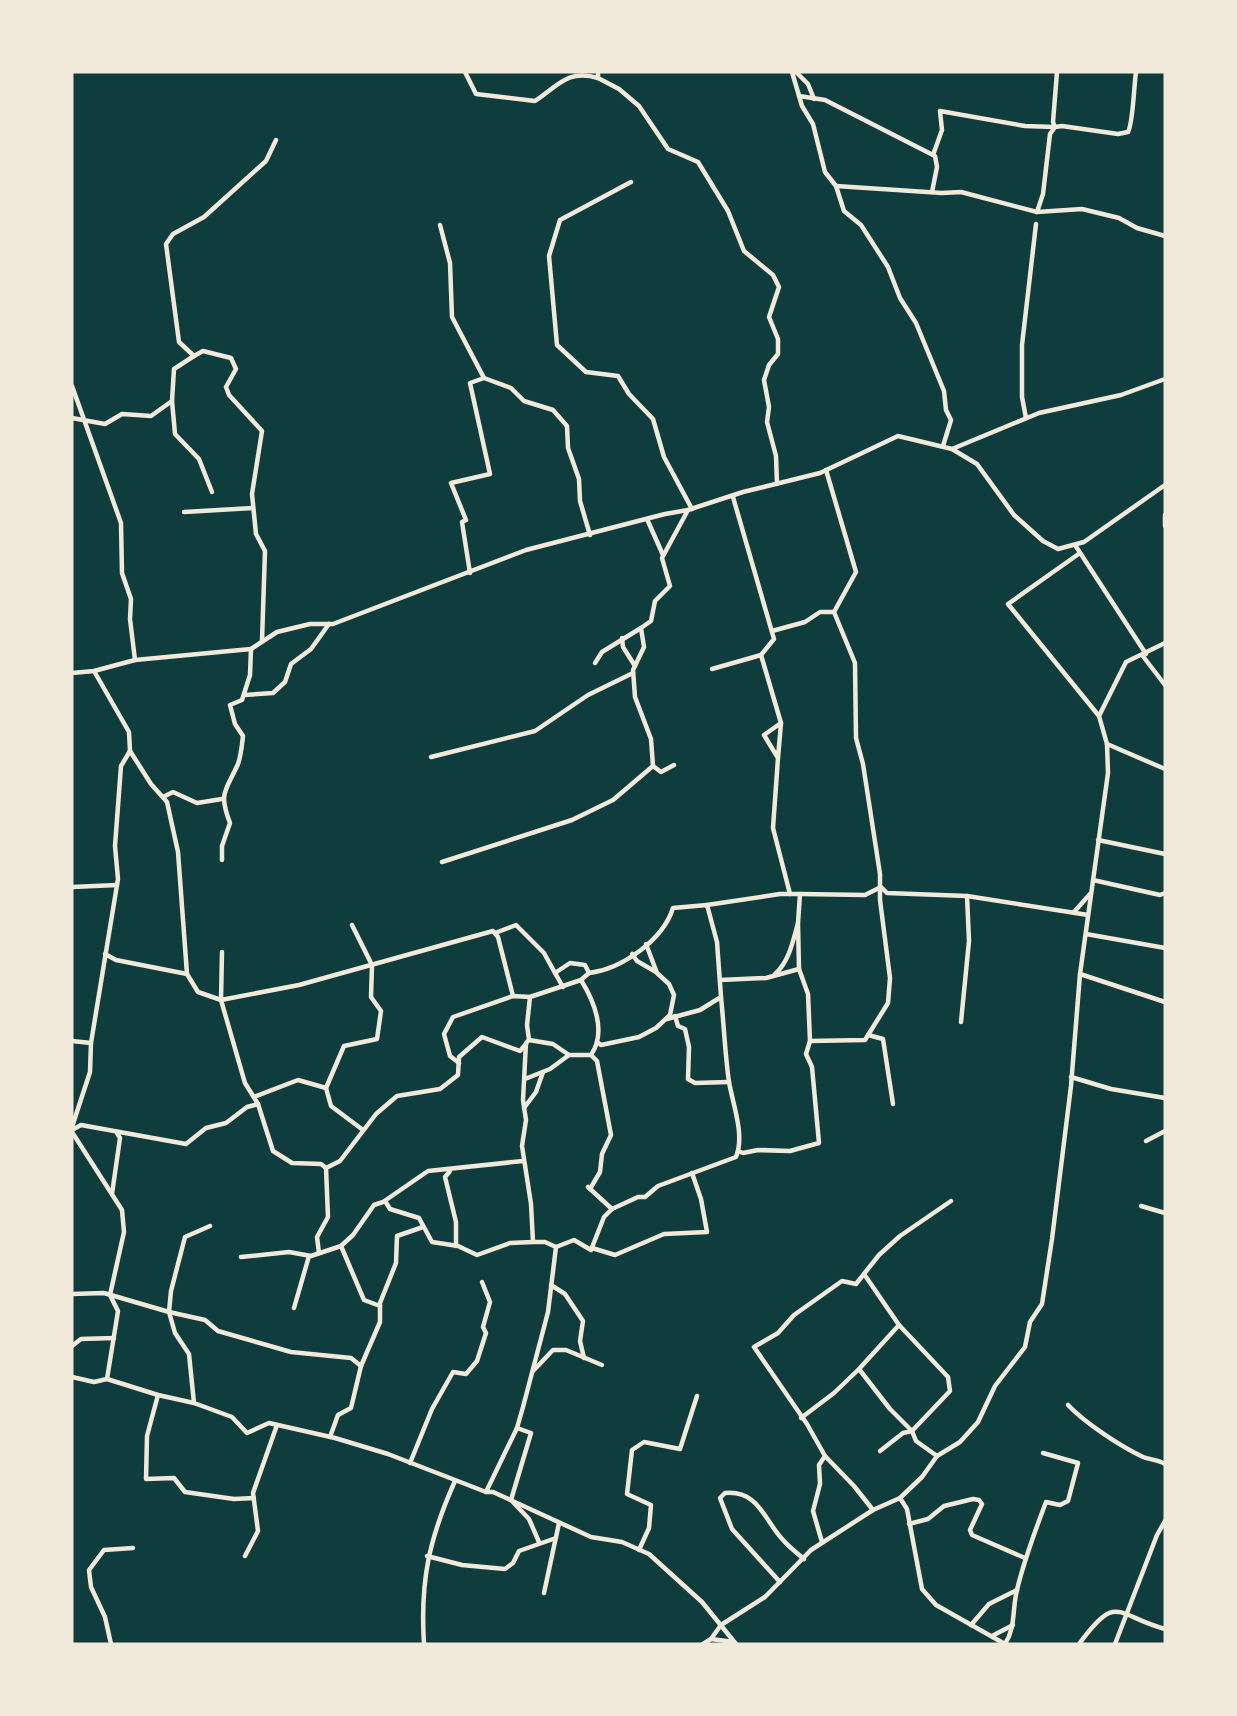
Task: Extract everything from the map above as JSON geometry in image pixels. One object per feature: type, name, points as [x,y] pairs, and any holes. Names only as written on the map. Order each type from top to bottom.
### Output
[{"type":"street","points":[[465,72],[476,94],[535,100],[569,76],[583,74],[598,78],[619,89],[639,106],[668,149],[698,162],[728,211],[744,250],[773,275],[779,287],[768,317],[778,339],[778,354],[769,365],[764,380],[769,407],[766,422],[776,456],[777,483]]},
{"type":"street","points":[[598,72],[598,78]]},
{"type":"street","points":[[794,72],[805,112],[813,124],[825,172],[836,186],[844,211],[861,225],[888,267],[900,298],[921,332],[944,390],[946,410],[951,420],[942,446]]},
{"type":"street","points":[[794,72],[808,84],[814,99]]},
{"type":"street","points":[[1055,127],[1053,123],[1057,72]]},
{"type":"street","points":[[932,192],[937,167],[933,155],[942,130],[940,111],[1025,126],[1118,134],[1128,132],[1132,125],[1131,106],[1136,72]]},
{"type":"street","points":[[800,96],[825,100],[874,124],[883,132],[933,155]]},
{"type":"street","points":[[1037,212],[1043,194],[1050,134],[1055,127]]},
{"type":"street","points":[[194,356],[180,342],[166,244],[173,234],[204,217],[266,161],[276,140]]},
{"type":"street","points":[[631,182],[560,220],[549,256],[557,345],[586,372],[618,376],[630,394],[653,419],[664,457],[690,510]]},
{"type":"street","points":[[836,186],[961,192],[1037,212],[1082,209],[1119,218],[1137,228],[1165,236]]},
{"type":"street","points":[[1026,418],[1022,398],[1022,345],[1036,224]]},
{"type":"street","points":[[440,225],[450,263],[452,317],[484,378]]},
{"type":"street","points":[[212,492],[199,459],[175,434],[172,401],[174,369],[203,351],[231,358],[236,369],[226,387],[229,395],[262,430],[252,494],[256,534],[265,551],[262,641]]},
{"type":"street","points":[[470,573],[462,522],[466,520],[451,483],[490,474],[471,383],[484,378],[511,388],[524,401],[553,410],[567,426],[568,448],[579,479],[580,501],[590,535]]},
{"type":"street","points":[[952,449],[1039,413],[1121,395],[1165,379]]},
{"type":"street","points":[[72,386],[121,523],[122,573],[131,598],[130,619],[135,660]]},
{"type":"street","points":[[72,418],[105,424],[122,414],[151,416],[172,401]]},
{"type":"street","points":[[72,673],[94,671],[135,660],[250,649],[276,632],[310,624],[329,624],[470,573],[526,550],[690,510],[826,470],[898,436],[952,449],[977,464],[1014,514],[1043,541],[1058,549],[1075,546],[1094,536],[1165,485]]},
{"type":"street","points":[[826,470],[856,572],[834,612]]},
{"type":"street","points":[[712,669],[761,656],[774,639],[733,497]]},
{"type":"street","points":[[184,512],[253,508]]},
{"type":"street","points":[[663,555],[690,510]]},
{"type":"street","points":[[1165,515],[1165,526]]},
{"type":"street","points":[[595,663],[602,652],[651,621],[655,601],[670,586],[663,555],[647,519]]},
{"type":"street","points":[[1075,546],[1165,685]]},
{"type":"street","points":[[703,1644],[711,1639],[721,1625],[765,1597],[811,1550],[873,1510],[900,1498],[922,1477],[937,1456],[960,1442],[978,1422],[995,1386],[1025,1347],[1030,1322],[1042,1304],[1071,1077],[1080,974],[1108,773],[1107,744],[1099,716],[1008,604],[1080,553]]},
{"type":"street","points":[[772,631],[805,622],[820,612],[834,612]]},
{"type":"street","points":[[810,1041],[865,1040],[888,1002],[890,978],[880,900],[881,887],[863,764],[856,738],[855,663],[834,612]]},
{"type":"street","points":[[244,695],[273,693],[285,682],[291,664],[311,649],[329,624]]},
{"type":"street","points":[[641,628],[644,646],[633,673],[635,697],[651,739],[653,766],[661,772],[674,765]]},
{"type":"street","points":[[622,638],[623,647],[635,666]]},
{"type":"street","points":[[1099,716],[1126,662],[1165,643]]},
{"type":"street","points":[[222,860],[222,846],[230,823],[222,799],[239,762],[243,736],[235,724],[230,705],[242,700],[244,695],[250,675],[250,649]]},
{"type":"street","points":[[761,656],[780,723],[773,828],[790,894]]},
{"type":"street","points":[[94,671],[129,732],[130,751],[168,802],[178,852],[187,974],[198,992],[221,1000],[299,985],[493,931],[495,933],[516,925],[544,953],[563,987]]},
{"type":"street","points":[[431,757],[535,731],[588,695],[633,673]]},
{"type":"street","points":[[778,758],[764,735],[780,723]]},
{"type":"street","points":[[1107,744],[1165,769]]},
{"type":"street","points":[[107,1379],[118,1311],[110,1294],[124,1232],[122,1210],[72,1130],[90,1072],[91,1043],[117,885],[115,846],[121,766],[130,751]]},
{"type":"street","points":[[442,862],[572,820],[613,800],[653,766]]},
{"type":"street","points":[[163,797],[173,792],[197,803],[222,799]]},
{"type":"street","points":[[1098,840],[1165,854]]},
{"type":"street","points":[[1093,880],[1160,896],[1165,893]]},
{"type":"street","points":[[72,887],[117,885]]},
{"type":"street","points":[[459,1063],[450,1056],[444,1034],[453,1017],[513,996],[530,997],[563,987],[581,980],[589,973],[601,971],[632,954],[662,930],[673,908],[790,894],[865,895],[881,887]]},
{"type":"street","points":[[881,887],[886,894],[967,896],[1088,915]]},
{"type":"street","points":[[1074,912],[1091,893]]},
{"type":"street","points":[[738,1151],[743,1153],[758,1150],[790,1151],[819,1143],[812,1067],[806,1054],[810,1041],[808,994],[799,969],[800,894]]},
{"type":"street","points":[[961,1022],[969,941],[967,896]]},
{"type":"street","points":[[592,1248],[604,1217],[612,1209],[638,1197],[645,1197],[658,1186],[736,1157],[738,1151],[737,1124],[729,1082],[717,942],[707,905]]},
{"type":"street","points":[[774,975],[781,969],[791,948],[798,923]]},
{"type":"street","points":[[352,925],[372,965],[370,997],[381,1011],[377,1039],[344,1046],[326,1088],[331,1106],[363,1130]]},
{"type":"street","points":[[495,933],[513,996]]},
{"type":"street","points":[[1086,934],[1165,948]]},
{"type":"street","points":[[646,944],[657,973]]},
{"type":"street","points":[[222,952],[221,1000],[245,1083],[258,1104],[273,1151],[292,1163],[321,1164],[326,1168],[328,1217],[317,1237],[319,1253]]},
{"type":"street","points":[[105,954],[116,960],[187,974]]},
{"type":"street","points":[[632,954],[637,961],[657,973],[669,984],[674,995],[667,1019]]},
{"type":"street","points":[[555,973],[570,963],[581,962],[589,973]]},
{"type":"street","points":[[720,980],[774,975],[799,969]]},
{"type":"street","points":[[1080,974],[1165,1002]]},
{"type":"street","points":[[581,980],[599,1023],[597,1042],[591,1055]]},
{"type":"street","points":[[530,997],[526,1025],[528,1042],[523,1161],[531,1204],[533,1242]]},
{"type":"street","points":[[597,1042],[601,1045],[639,1037],[667,1019],[700,1010],[721,997]]},
{"type":"street","points":[[675,1016],[678,1026],[684,1029],[689,1047],[688,1079],[696,1083],[729,1082]]},
{"type":"street","points":[[868,1035],[883,1039],[893,1104]]},
{"type":"street","points":[[326,1168],[340,1161],[376,1114],[397,1096],[440,1089],[458,1075],[459,1057],[482,1037],[520,1051],[528,1042]]},
{"type":"street","points":[[72,1041],[91,1043]]},
{"type":"street","points":[[528,1042],[553,1044],[569,1055]]},
{"type":"street","points":[[525,1079],[543,1072],[569,1055],[591,1055],[597,1061],[611,1136],[602,1154],[600,1172],[589,1188],[612,1209]]},
{"type":"street","points":[[524,1108],[536,1092],[543,1072]]},
{"type":"street","points":[[1071,1077],[1111,1089],[1165,1098]]},
{"type":"street","points":[[254,1097],[298,1080],[326,1088]]},
{"type":"street","points":[[72,1130],[81,1125],[186,1144],[206,1128],[226,1123],[247,1107],[258,1104]]},
{"type":"street","points":[[1146,1141],[1165,1131]]},
{"type":"street","points":[[112,1194],[120,1138],[117,1133]]},
{"type":"street","points":[[241,1257],[290,1252],[309,1256],[341,1246],[353,1235],[374,1205],[384,1201],[428,1171],[523,1161]]},
{"type":"street","points":[[450,1170],[445,1176],[456,1222],[456,1246]]},
{"type":"street","points":[[384,1201],[390,1209],[419,1218],[432,1242],[456,1246],[477,1254],[510,1243],[545,1242],[556,1247],[574,1240],[591,1250],[592,1248],[615,1255],[664,1234],[707,1232],[701,1200],[692,1173]]},
{"type":"street","points":[[873,1510],[825,1456],[754,1347],[778,1333],[794,1315],[842,1281],[856,1284],[900,1236],[951,1201]]},
{"type":"street","points":[[1142,1206],[1165,1213]]},
{"type":"street","points":[[194,1403],[189,1354],[175,1333],[170,1312],[171,1291],[185,1237],[210,1226]]},
{"type":"street","points":[[330,1437],[338,1415],[351,1408],[361,1366],[380,1322],[380,1306],[396,1263],[397,1236],[423,1227]]},
{"type":"street","points":[[341,1246],[364,1300],[380,1306]]},
{"type":"street","points":[[486,1492],[517,1428],[533,1372],[548,1312],[556,1247]]},
{"type":"street","points":[[294,1308],[309,1256]]},
{"type":"street","points":[[864,1274],[899,1325],[948,1377],[950,1385],[950,1391],[912,1431],[903,1433],[879,1451]]},
{"type":"street","points":[[410,1463],[432,1409],[453,1372],[466,1374],[477,1361],[486,1334],[483,1327],[490,1302],[482,1281]]},
{"type":"street","points":[[551,1285],[565,1294],[583,1321],[580,1341],[584,1358]]},
{"type":"street","points":[[72,1294],[110,1294],[205,1320],[218,1331],[291,1352],[351,1358],[361,1366]]},
{"type":"street","points":[[801,1418],[834,1393],[899,1325]]},
{"type":"street","points":[[72,1346],[81,1339],[114,1338]]},
{"type":"street","points":[[533,1372],[553,1350],[566,1350],[602,1365]]},
{"type":"street","points":[[859,1369],[890,1409],[912,1431],[916,1441],[937,1456]]},
{"type":"street","points":[[72,1377],[94,1382],[107,1379],[158,1395],[194,1403],[232,1417],[247,1433],[269,1423],[330,1437],[410,1463],[486,1492],[493,1492],[602,1540],[622,1542],[657,1560],[672,1576],[688,1586],[735,1643]]},
{"type":"street","points":[[158,1395],[147,1436],[146,1479],[174,1478],[185,1492],[234,1499],[254,1498]]},
{"type":"street","points":[[639,1550],[649,1528],[651,1505],[627,1494],[632,1450],[644,1442],[680,1449],[697,1396]]},
{"type":"street","points":[[1068,1405],[1092,1425],[1145,1458],[1156,1459],[1165,1464]]},
{"type":"street","points":[[245,1556],[258,1531],[254,1498],[277,1425]]},
{"type":"street","points":[[511,1500],[531,1433],[517,1428]]},
{"type":"street","points":[[900,1498],[907,1509],[922,1588],[936,1605],[1005,1644],[1013,1624],[1017,1590],[1025,1558],[1047,1502],[1060,1505],[1068,1501],[1078,1463],[1043,1453]]},
{"type":"street","points":[[822,1542],[813,1511],[820,1484],[819,1465],[825,1456]]},
{"type":"street","points":[[424,1644],[423,1588],[427,1556],[436,1524],[455,1481]]},
{"type":"street","points":[[780,1582],[732,1529],[720,1498],[725,1493],[735,1492],[756,1502],[784,1542],[804,1559]]},
{"type":"street","points":[[511,1500],[529,1519],[539,1542]]},
{"type":"street","points":[[909,1524],[928,1519],[944,1506],[979,1500],[982,1504],[970,1530],[972,1535],[1025,1558]]},
{"type":"street","points":[[1115,1644],[1142,1571],[1165,1521]]},
{"type":"street","points":[[544,1593],[559,1523]]},
{"type":"street","points":[[427,1556],[462,1565],[505,1569],[513,1563],[519,1551],[539,1542],[556,1538]]},
{"type":"street","points":[[111,1644],[105,1617],[91,1587],[88,1570],[104,1550],[133,1548]]},
{"type":"street","points":[[971,1625],[989,1604],[1017,1590]]},
{"type":"street","points":[[1078,1644],[1096,1620],[1106,1614],[1120,1611],[1165,1629]]},
{"type":"street","points":[[992,1636],[1013,1624]]},
{"type":"street","points":[[711,1639],[735,1643]]}]
